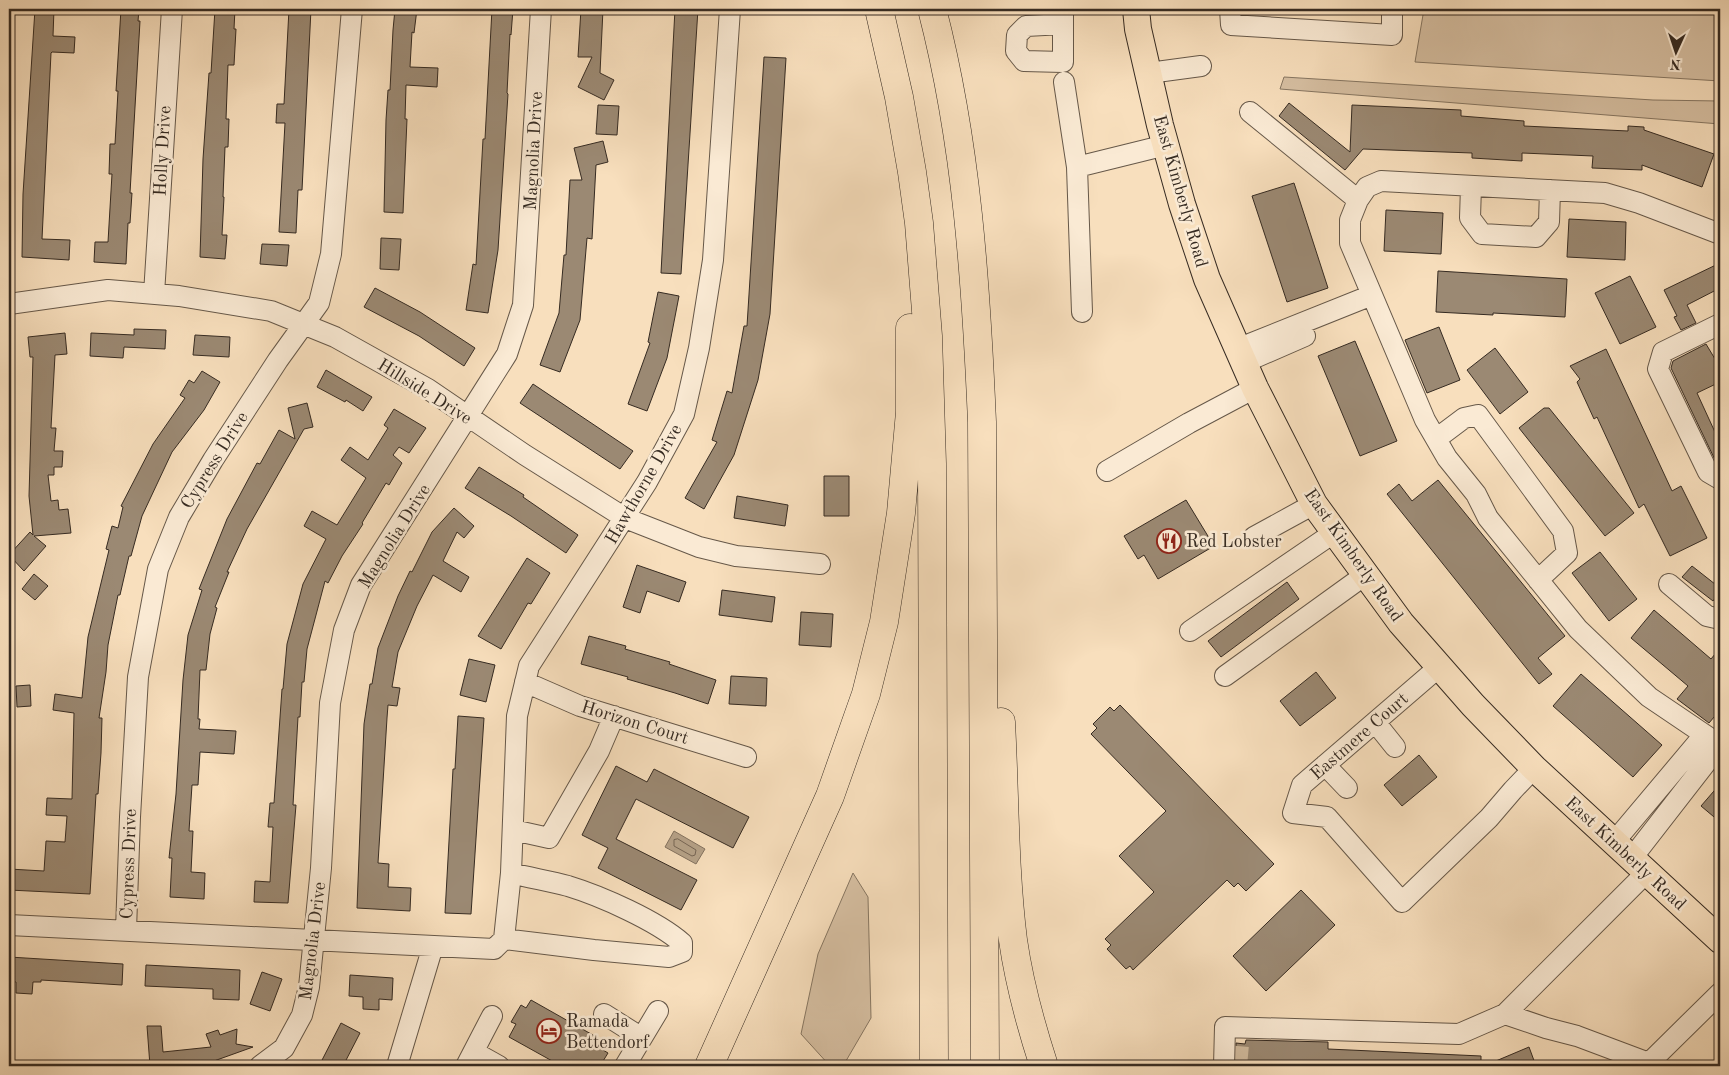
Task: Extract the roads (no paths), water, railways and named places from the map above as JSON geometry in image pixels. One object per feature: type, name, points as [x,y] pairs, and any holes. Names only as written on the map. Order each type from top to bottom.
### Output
[{"type":"highway","points":[[879,9],[899,97],[912,172],[928,336],[931,454],[934,1066]]},
{"type":"highway","points":[[932,9],[954,112],[970,223],[982,422],[985,1066]]},
{"type":"highway","points":[[708,1066],[830,796],[866,694],[884,622],[902,514],[910,412],[910,313],[922,263]]},
{"type":"highway","points":[[983,665],[1000,701],[1007,862],[1014,943],[1035,1037],[1044,1066]]},
{"type":"main road","name":"East Kimberly Road","points":[[1136,9],[1138,29],[1160,125],[1182,204],[1207,279],[1254,388],[1314,504],[1401,622],[1473,705],[1534,768],[1720,940]]},
{"type":"street","name":"Holly Drive","points":[[154,294],[172,9]]},
{"type":"street","name":"Cypress Drive","points":[[126,930],[138,676],[158,569],[179,517],[213,460],[278,360],[319,303],[331,254],[352,9]]},
{"type":"street","name":"Magnolia Drive","points":[[260,1066],[284,1048],[302,1015],[309,987],[321,868],[330,703],[344,630],[361,585],[507,354],[524,305],[541,9]]},
{"type":"street","name":"Hawthorne Drive","points":[[504,939],[511,873],[516,716],[529,666],[625,518],[684,414],[699,348],[713,260],[730,9]]},
{"type":"street","points":[[1230,9],[1231,25],[1392,35],[1392,9]]},
{"type":"street","points":[[1149,74],[1201,66]]},
{"type":"street","points":[[1064,82],[1077,167],[1082,312]]},
{"type":"street","points":[[1250,112],[1358,200]]},
{"type":"street","points":[[1077,167],[1166,145]]},
{"type":"street","points":[[1224,1066],[1225,1027],[1239,1035],[1460,1034],[1505,1014],[1631,857],[1716,743],[1649,697],[1578,629],[1488,518],[1476,494],[1447,458],[1425,420],[1350,243],[1350,220],[1358,200],[1367,187],[1381,181],[1605,193],[1639,203],[1720,234]]},
{"type":"street","points":[[1471,186],[1470,218],[1482,234],[1536,237],[1549,222],[1550,190]]},
{"type":"street","name":"Hillside Drive","points":[[9,304],[108,290],[179,296],[271,311],[343,341],[428,389],[524,455],[625,518],[699,548],[736,556],[820,564]]},
{"type":"street","points":[[1240,356],[1374,300]]},
{"type":"street","points":[[1720,324],[1662,352],[1658,369],[1708,472],[1720,479]]},
{"type":"street","points":[[1107,471],[1254,388]]},
{"type":"street","points":[[1436,439],[1464,418],[1478,415],[1558,523],[1563,531],[1567,553],[1538,580]]},
{"type":"street","points":[[1254,538],[1314,504]]},
{"type":"street","points":[[1190,631],[1335,532]]},
{"type":"street","points":[[1226,676],[1366,575]]},
{"type":"street","points":[[1669,584],[1707,616],[1720,619]]},
{"type":"street","name":"Eastmere Court","points":[[1439,667],[1302,785],[1293,813],[1328,817],[1402,902],[1489,818],[1534,768]]},
{"type":"street","name":"Horizon Court","points":[[525,682],[580,706],[746,756]]},
{"type":"street","points":[[513,830],[549,838],[599,751],[614,716]]},
{"type":"street","points":[[1375,722],[1395,747]]},
{"type":"street","points":[[1325,765],[1347,788]]},
{"type":"street","points":[[9,925],[494,949],[504,939],[594,950],[669,956],[682,952],[682,943],[670,933],[621,907],[568,886],[511,873]]},
{"type":"street","points":[[397,1066],[433,946]]},
{"type":"street","points":[[1505,1014],[1577,1036],[1648,1065],[1720,993]]},
{"type":"street","points":[[625,1066],[658,1011]]},
{"type":"street","points":[[604,1014],[642,1038]]},
{"type":"street","points":[[492,1016],[470,1059],[499,1066]]},
{"type":"water","points":[[674,831],[705,849],[696,864],[665,847]]},
{"type":"tunnel","points":[[1237,1066],[1239,1044]]},
{"type":"place","name":"Red Lobster","points":[[1169,541]]},
{"type":"place","name":"Ramada Bettendorf","points":[[549,1031]]}]
